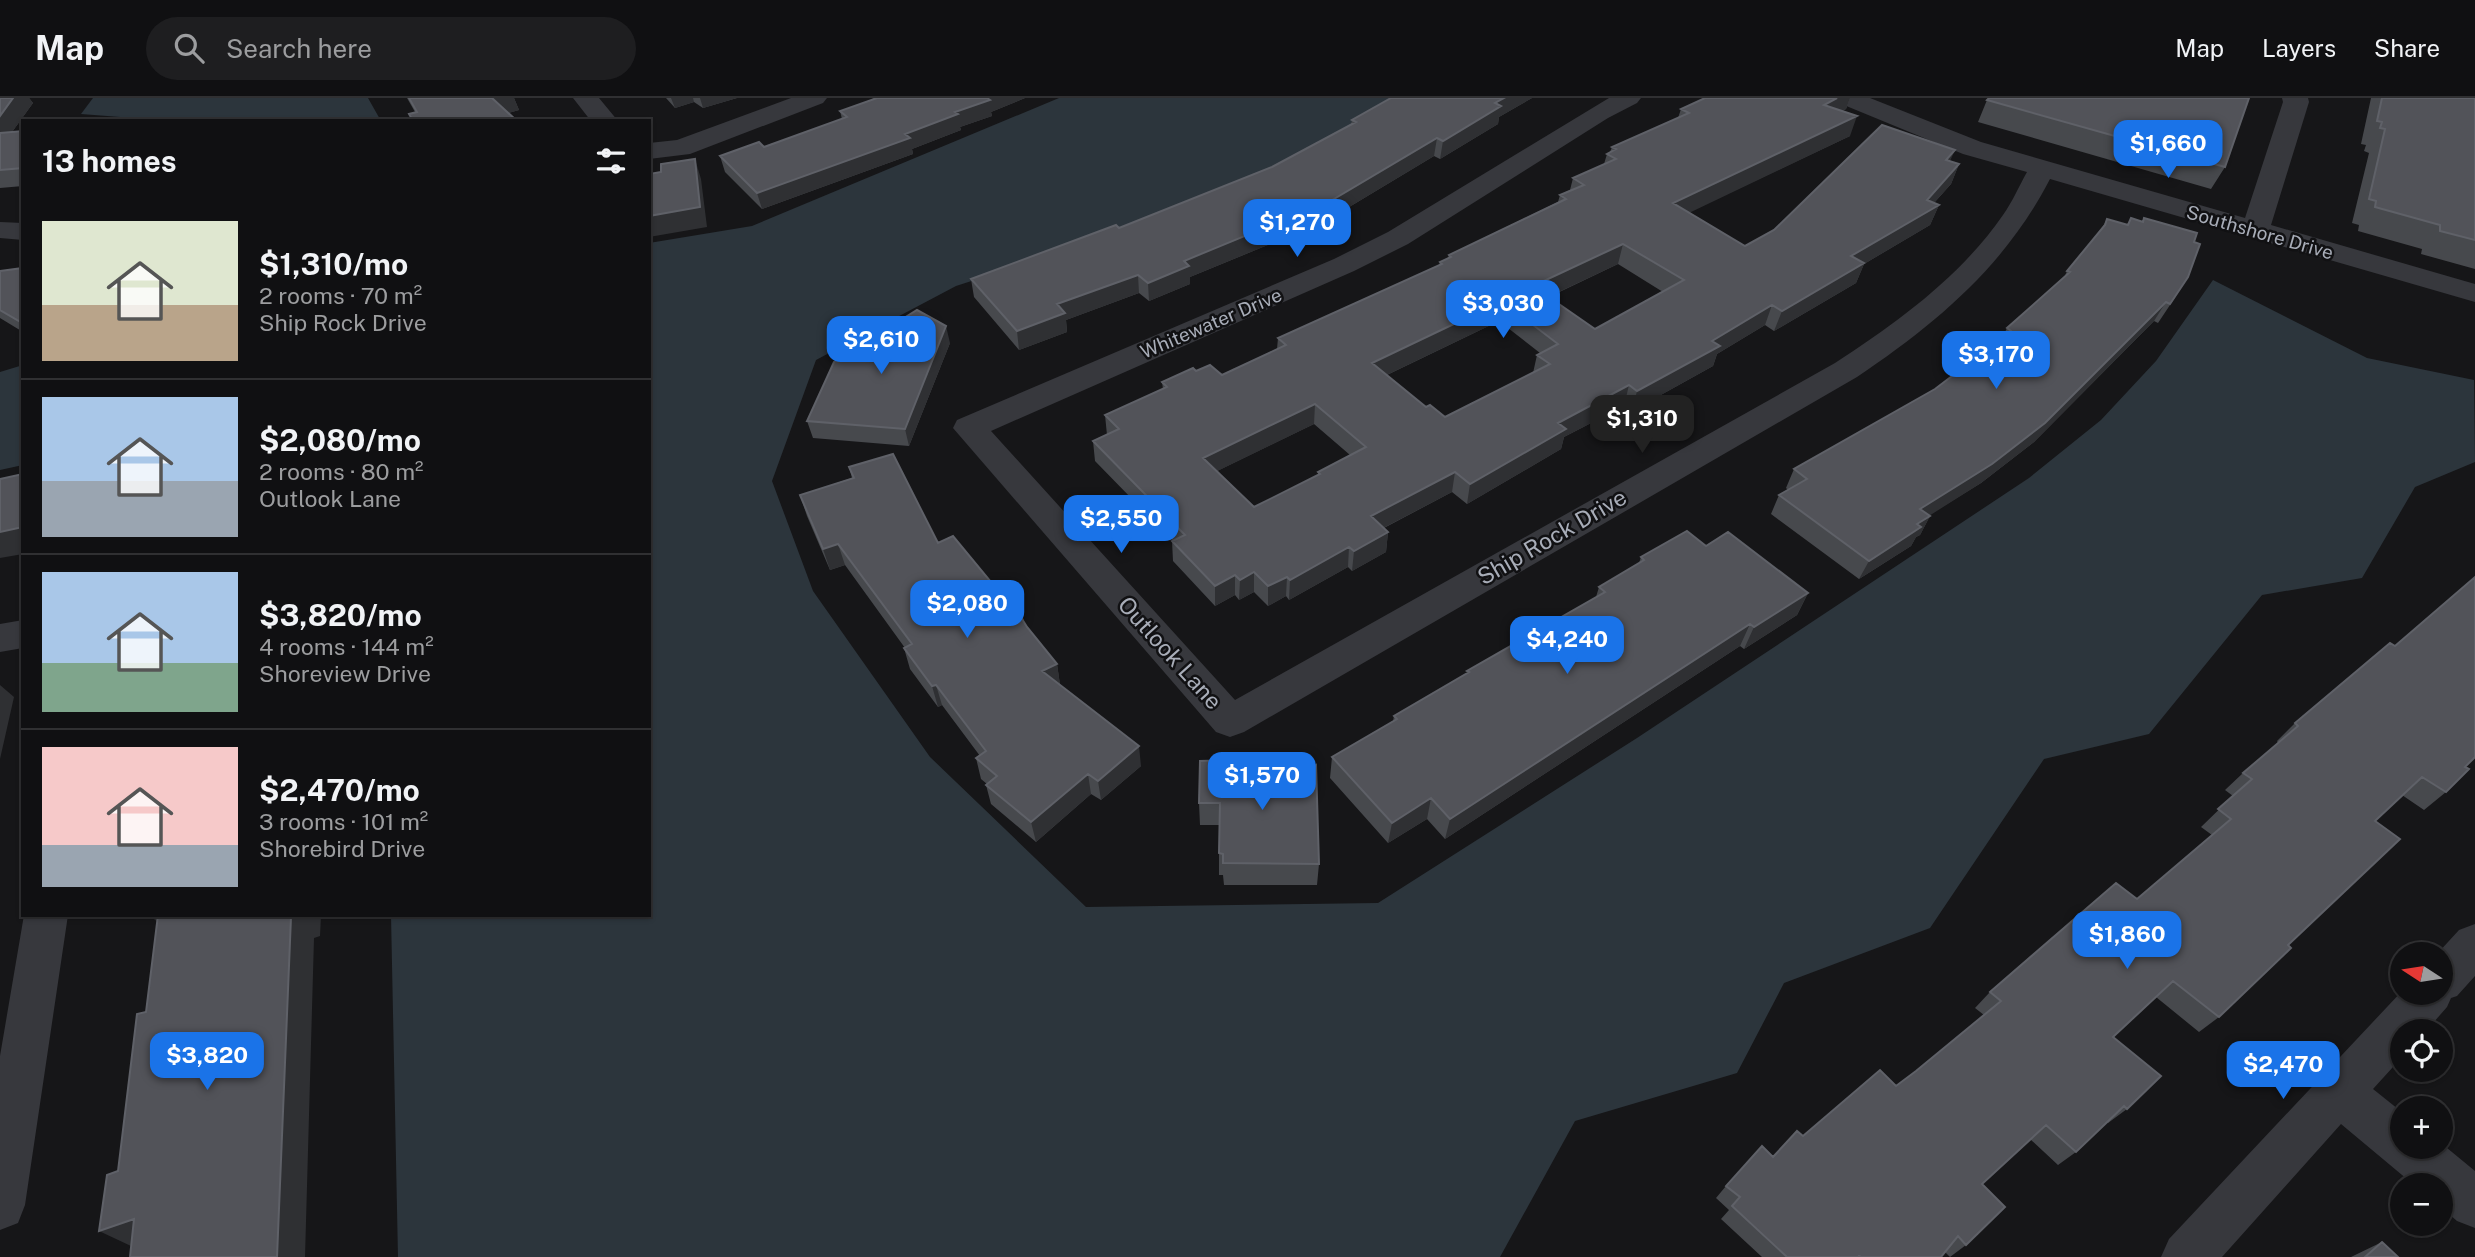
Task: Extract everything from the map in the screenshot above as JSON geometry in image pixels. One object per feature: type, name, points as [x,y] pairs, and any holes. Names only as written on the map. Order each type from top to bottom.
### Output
[{"type":"street","points":[[586,98],[602,119]]},
{"type":"street","points":[[651,151],[681,148],[814,98]]},
{"type":"street","name":"Whitewater Drive","points":[[969,428],[1345,265],[1398,238],[1599,113],[1628,98]]},
{"type":"street","name":"Southshore Drive","points":[[1848,98],[1908,124],[2042,170],[2475,293]]},
{"type":"street","points":[[2255,230],[2296,102],[2295,98]]},
{"type":"street","name":"Ship Rock Drive","points":[[1230,720],[1846,370],[1896,337],[1950,294],[1984,259],[2017,215],[2042,170]]},
{"type":"street","points":[[0,230],[21,232]]},
{"type":"street","name":"Outlook Lane","points":[[969,428],[1230,720]]},
{"type":"street","points":[[0,638],[21,635]]},
{"type":"street","points":[[0,1205],[11,1073],[46,917]]},
{"type":"street","points":[[2454,967],[2475,944]]},
{"type":"street","points":[[2187,1257],[2419,1005]]},
{"type":"street","points":[[2339,1092],[2390,1134]]},
{"type":"street","points":[[2421,1159],[2475,1203]]},
{"type":"shaded area","points":[[93,98],[368,98],[380,119],[146,119],[81,114]]},
{"type":"shaded area","points":[[1059,98],[1399,98],[1273,167],[1049,256],[956,286],[816,360],[772,481],[813,591],[930,757],[1086,907],[1378,903],[1637,738],[2029,478],[2101,420],[2156,361],[2213,280],[2367,358],[2474,380],[2475,462],[2415,487],[2362,578],[2262,595],[2149,734],[2044,759],[1930,928],[1784,983],[1737,1073],[1575,1121],[1500,1257],[398,1257],[391,917],[651,917],[651,243],[752,226]]},
{"type":"shaded area","points":[[21,366],[21,465],[0,470],[0,372]]},
{"type":"building","points":[[0,98],[13,98],[0,116]]},
{"type":"building","points":[[409,98],[492,98],[515,119],[412,119],[409,114],[417,112]]},
{"type":"building","points":[[877,98],[990,100],[905,134],[910,138],[757,193],[720,156],[759,142],[764,147],[847,117],[840,111]]},
{"type":"building","points":[[1391,98],[1504,98],[1495,103],[1501,106],[1443,141],[1437,138],[1312,212],[1310,210],[1298,214],[1184,261],[1189,266],[1148,283],[1138,275],[1057,304],[1065,313],[1017,331],[971,279],[1116,225],[1119,228],[1272,167],[1356,122],[1352,120]]},
{"type":"building","points":[[1705,98],[1837,98],[1824,105],[1857,116],[1673,203],[1745,246],[1774,230],[1882,125],[1955,150],[1946,160],[1959,164],[1927,200],[1939,205],[1851,256],[1864,263],[1782,311],[1772,305],[1712,341],[1720,346],[1637,391],[1629,385],[1558,423],[1566,429],[1470,484],[1455,472],[1371,516],[1388,532],[1354,551],[1349,547],[1290,580],[1287,577],[1268,586],[1254,572],[1240,580],[1235,575],[1215,586],[1172,541],[1185,535],[1093,441],[1119,429],[1105,415],[1167,387],[1162,382],[1193,368],[1196,371],[1210,365],[1222,375],[1286,345],[1278,338],[1442,264],[1440,262],[1451,257],[1449,255],[1566,199],[1560,195],[1584,185],[1573,178],[1616,159],[1607,154],[1616,149],[1612,147],[1689,113],[1681,109]],"holes":[[[1623,244],[1684,280],[1595,329],[1533,286]],[[1502,301],[1558,344],[1537,355],[1550,364],[1445,417],[1430,405],[1426,407],[1372,363]],[[1315,404],[1366,447],[1254,507],[1203,458]]]},
{"type":"building","points":[[2249,98],[2225,167],[1987,100]]},
{"type":"building","points":[[2382,98],[2475,98],[2475,240],[2440,231],[2440,225],[2375,207],[2376,201],[2369,199],[2385,129],[2380,128],[2382,122],[2377,121]]},
{"type":"building","points":[[21,131],[21,168],[0,170],[0,133]]},
{"type":"building","points":[[695,159],[700,207],[651,216],[651,174],[661,172],[661,164]]},
{"type":"building","points":[[2131,218],[2143,222],[2144,218],[2197,233],[2194,242],[2200,244],[2188,277],[2170,304],[2166,302],[2045,423],[1992,464],[1920,509],[1930,516],[1917,524],[1921,527],[1869,561],[1779,495],[1807,479],[1794,469],[1935,389],[2011,331],[2007,328],[2070,272],[2067,271],[2107,219],[2128,225]]},
{"type":"building","points":[[21,268],[19,321],[0,310],[0,271]]},
{"type":"building","points":[[917,310],[946,326],[905,429],[807,421],[834,362]]},
{"type":"building","points":[[893,454],[938,543],[953,536],[995,587],[999,585],[1022,613],[1019,614],[1027,627],[1057,664],[1042,671],[1139,746],[1098,781],[1088,774],[1031,822],[986,785],[997,776],[976,758],[986,751],[904,648],[912,644],[838,544],[823,549],[800,495],[854,478],[849,467]]},
{"type":"building","points":[[21,474],[21,527],[0,532],[0,479]]},
{"type":"building","points":[[1687,531],[1706,546],[1728,532],[1808,593],[1754,627],[1750,624],[1450,819],[1431,798],[1392,823],[1332,757],[1397,719],[1394,716],[1469,672],[1467,671],[1605,592],[1599,587],[1644,560],[1641,557]]},
{"type":"building","points":[[2475,577],[2475,757],[2465,767],[2469,769],[2446,792],[2422,777],[2375,821],[2400,839],[2288,945],[2291,948],[2219,1017],[2173,981],[2113,1037],[2161,1076],[2127,1109],[2124,1106],[2076,1152],[2046,1125],[1982,1184],[2005,1207],[1966,1245],[1958,1236],[1941,1257],[1787,1257],[1732,1206],[1740,1197],[1726,1186],[1762,1146],[1773,1157],[1797,1131],[1803,1136],[1880,1070],[1896,1086],[2001,1001],[1990,992],[2116,883],[2137,899],[2231,819],[2218,809],[2252,779],[2243,773],[2298,726],[2295,723],[2390,643],[2395,646]]},
{"type":"building","points":[[1275,759],[1275,789],[1316,765],[1319,864],[1223,863],[1223,854],[1219,853],[1220,803],[1199,803],[1200,761]]},
{"type":"building","points":[[158,917],[291,917],[277,1257],[130,1257],[134,1219],[99,1231],[107,1175],[118,1171],[137,1014],[146,1012]]},
{"type":"building","points":[[2382,1242],[2398,1257],[2365,1257]]}]
